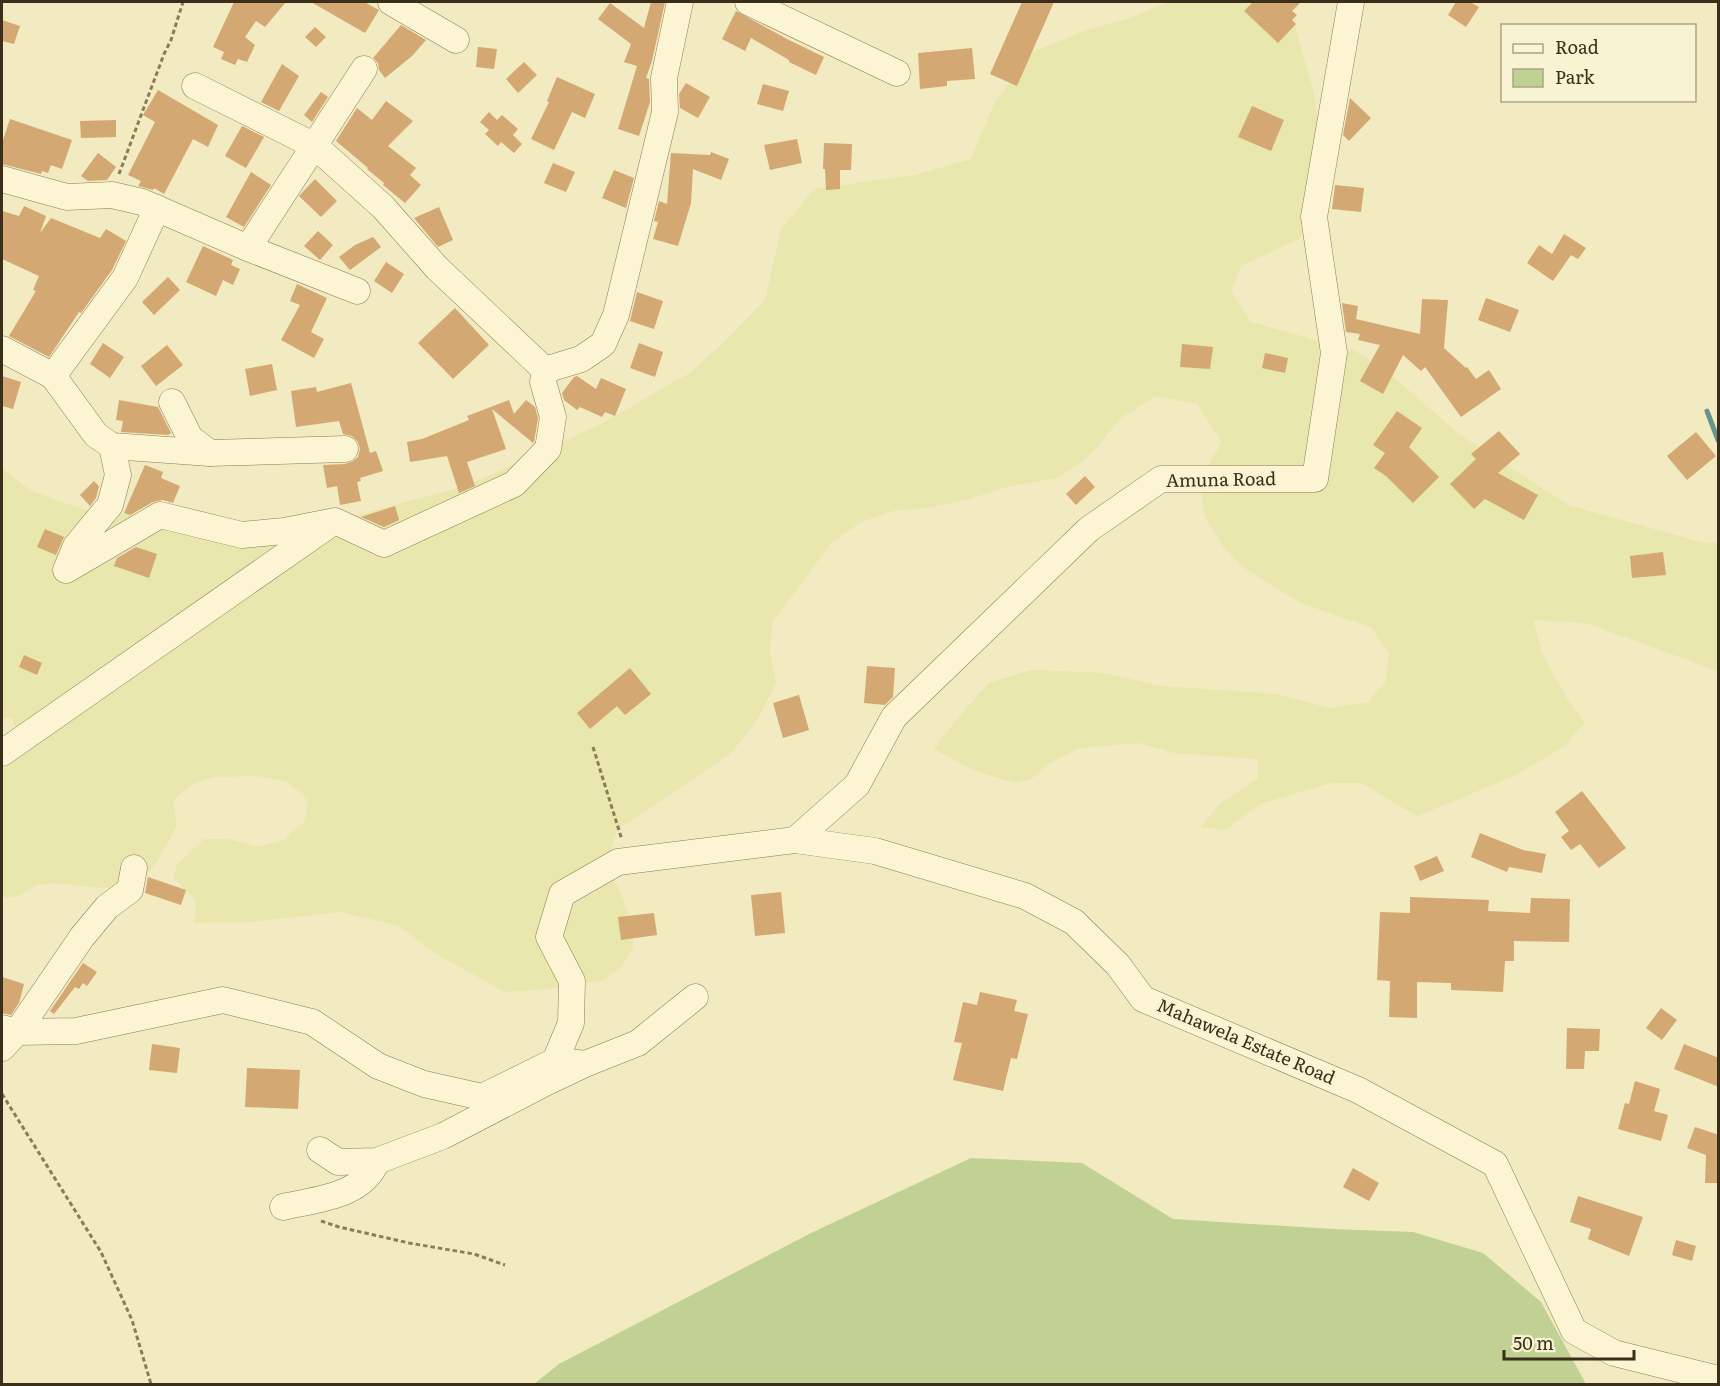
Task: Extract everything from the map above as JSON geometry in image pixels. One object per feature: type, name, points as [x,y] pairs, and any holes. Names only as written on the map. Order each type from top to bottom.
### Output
[{"type":"street","points":[[391,2],[456,40]]},
{"type":"street","points":[[546,370],[581,359],[603,344],[616,315],[665,112],[664,78],[680,2]]},
{"type":"street","points":[[748,2],[897,73]]},
{"type":"street","name":"Amuna Road","points":[[795,840],[857,785],[894,717],[1089,529],[1134,497],[1161,479],[1316,479],[1334,353],[1314,217],[1351,2]]},
{"type":"street","points":[[248,248],[364,69]]},
{"type":"street","points":[[195,86],[315,146],[383,207],[437,268],[546,370]]},
{"type":"street","points":[[2,179],[67,197],[112,195],[142,202],[248,248],[357,291]]},
{"type":"street","points":[[53,376],[125,278],[157,208]]},
{"type":"street","points":[[2,349],[53,376],[96,435],[112,446],[210,453],[345,450]]},
{"type":"street","points":[[112,446],[118,476],[110,505],[76,546],[66,570],[160,515],[242,535],[284,531],[335,521],[384,544],[514,484],[548,449],[553,417],[543,382],[546,370]]},
{"type":"street","points":[[172,402],[190,438],[210,453]]},
{"type":"street","points":[[2,753],[335,521]]},
{"type":"street","name":"Mahawela Estate Road","points":[[555,1061],[572,1023],[572,981],[549,937],[562,894],[618,862],[795,840],[875,851],[1025,896],[1074,922],[1118,965],[1143,999],[1358,1090],[1495,1164],[1574,1331],[1614,1353],[1719,1379]]},
{"type":"street","points":[[7,1036],[107,907],[130,890],[134,868]]},
{"type":"street","points":[[320,1150],[338,1162],[377,1161],[443,1136],[547,1082],[638,1043],[695,997]]},
{"type":"street","points":[[7,1036],[76,1031],[223,1000],[312,1022],[378,1066],[424,1084],[482,1097],[555,1061],[585,1064]]},
{"type":"street","points":[[283,1207],[351,1191],[372,1173],[377,1161]]},
{"type":"path","points":[[112,195],[171,40],[183,2]]},
{"type":"path","points":[[593,747],[628,862]]},
{"type":"path","points":[[2,1094],[101,1252],[132,1320],[151,1384]]},
{"type":"path","points":[[320,1221],[409,1243],[474,1254],[505,1265]]},
{"type":"shaded area","points":[[1168,2],[1261,2],[1293,19],[1314,94],[1330,211],[1298,239],[1241,266],[1231,291],[1251,322],[1355,351],[1383,368],[1460,435],[1568,505],[1704,543],[1718,542],[1718,671],[1586,623],[1533,620],[1542,653],[1566,697],[1585,723],[1563,747],[1510,778],[1417,816],[1362,783],[1331,783],[1263,803],[1224,830],[1201,827],[1218,806],[1258,778],[1258,759],[1174,753],[1139,743],[1079,748],[1050,763],[1031,779],[1015,783],[975,771],[934,749],[989,683],[1031,670],[1105,673],[1160,686],[1276,694],[1329,708],[1367,703],[1385,683],[1389,654],[1372,628],[1301,603],[1241,566],[1223,546],[1205,517],[1201,493],[1211,459],[1222,443],[1197,404],[1156,396],[1121,418],[1091,454],[1060,477],[1007,487],[969,499],[928,508],[893,511],[861,522],[830,544],[772,623],[770,652],[776,683],[755,724],[730,754],[616,831],[608,860],[632,925],[633,949],[620,968],[603,980],[547,989],[505,992],[438,955],[399,926],[342,912],[250,922],[195,923],[196,901],[173,878],[177,865],[204,839],[229,839],[259,847],[284,840],[305,821],[308,799],[286,781],[257,776],[213,777],[189,786],[173,801],[177,825],[160,857],[135,887],[102,888],[54,883],[35,886],[21,895],[7,898],[2,895],[2,755],[19,745],[12,717],[2,719],[2,468],[31,491],[93,513],[160,515],[242,535],[335,521],[469,485],[601,424],[690,373],[765,300],[781,230],[814,189],[915,175],[971,159],[994,104],[1033,52],[1084,31],[1130,18]]},
{"type":"green space","points":[[971,1158],[1082,1163],[1173,1219],[1413,1232],[1483,1253],[1541,1302],[1586,1384],[534,1384],[559,1364],[811,1233]]},
{"type":"building","points":[[234,2],[286,2],[265,27],[256,21],[245,37],[255,45],[247,62],[238,59],[235,65],[221,59],[224,52],[213,47]]},
{"type":"building","points":[[311,2],[364,2],[379,10],[365,33]]},
{"type":"building","points":[[651,2],[665,2],[646,78],[649,79],[650,102],[639,136],[618,129],[637,66],[624,62],[631,44],[598,19],[610,3],[644,28]]},
{"type":"building","points":[[1022,2],[1054,2],[1017,86],[990,74]]},
{"type":"building","points":[[1253,2],[1301,2],[1292,11],[1297,15],[1292,20],[1296,24],[1278,43],[1244,11]]},
{"type":"building","points":[[1456,2],[1470,2],[1479,7],[1466,27],[1448,15]]},
{"type":"building","points":[[736,11],[824,57],[816,75],[789,62],[751,38],[745,51],[722,39]]},
{"type":"building","points":[[2,20],[20,26],[14,44],[2,41]]},
{"type":"building","points":[[401,25],[426,40],[412,56],[385,78],[373,58]]},
{"type":"building","points":[[315,27],[326,37],[316,47],[305,37]]},
{"type":"building","points":[[478,47],[497,49],[494,69],[476,67]]},
{"type":"building","points":[[972,48],[975,79],[947,81],[947,86],[920,89],[918,53]]},
{"type":"building","points":[[524,62],[537,75],[518,93],[506,79]]},
{"type":"building","points":[[282,64],[299,76],[279,111],[261,102]]},
{"type":"building","points":[[557,77],[595,94],[585,118],[572,112],[554,150],[531,139],[549,102],[547,101]]},
{"type":"building","points":[[686,83],[710,97],[698,118],[680,108],[679,94]]},
{"type":"building","points":[[763,84],[789,91],[783,111],[757,104]]},
{"type":"building","points":[[158,90],[218,125],[208,147],[193,139],[164,194],[154,188],[153,190],[138,186],[141,181],[128,175],[155,122],[143,115]]},
{"type":"building","points":[[321,92],[328,97],[312,122],[304,115]]},
{"type":"building","points":[[1350,98],[1371,118],[1349,141],[1343,135]]},
{"type":"building","points":[[386,101],[413,121],[388,146],[416,168],[410,175],[421,185],[405,203],[336,141],[357,108],[372,120]]},
{"type":"building","points":[[1252,106],[1284,120],[1271,151],[1238,137]]},
{"type":"building","points":[[489,112],[497,120],[502,115],[518,129],[513,135],[522,144],[514,153],[501,142],[498,146],[485,134],[489,130],[480,122]]},
{"type":"building","points":[[10,119],[72,140],[62,169],[51,165],[48,173],[42,171],[41,174],[2,164],[2,143]]},
{"type":"building","points":[[116,120],[116,137],[81,138],[80,121]]},
{"type":"building","points":[[242,126],[264,137],[246,168],[225,156]]},
{"type":"building","points":[[797,139],[802,163],[770,170],[764,145]]},
{"type":"building","points":[[824,143],[852,144],[851,170],[840,170],[840,189],[826,190],[825,169],[823,169]]},
{"type":"building","points":[[711,152],[729,159],[721,180],[693,169],[691,203],[678,246],[653,239],[658,222],[654,221],[659,201],[667,204],[671,153],[710,155]]},
{"type":"building","points":[[98,153],[116,167],[107,180],[88,181],[81,176]]},
{"type":"building","points":[[553,163],[575,172],[566,192],[544,183]]},
{"type":"building","points":[[614,170],[634,178],[626,208],[602,198]]},
{"type":"building","points":[[251,172],[271,185],[244,227],[226,217]]},
{"type":"building","points":[[315,179],[337,201],[321,217],[299,196]]},
{"type":"building","points":[[1335,185],[1364,188],[1361,212],[1332,209]]},
{"type":"building","points":[[24,206],[46,216],[40,233],[51,218],[100,238],[106,229],[126,241],[112,270],[81,313],[79,312],[49,357],[9,336],[36,291],[33,290],[39,276],[2,259],[2,211],[19,216]]},
{"type":"building","points":[[439,207],[453,240],[438,247],[414,218]]},
{"type":"building","points":[[318,231],[333,245],[320,260],[304,246]]},
{"type":"building","points":[[1564,234],[1586,248],[1578,259],[1571,255],[1553,281],[1527,263],[1539,245],[1552,254]]},
{"type":"building","points":[[373,237],[381,247],[350,270],[339,257],[355,245]]},
{"type":"building","points":[[203,246],[233,260],[231,265],[240,269],[233,285],[223,280],[216,296],[186,282]]},
{"type":"building","points":[[386,262],[404,274],[392,293],[374,281]]},
{"type":"building","points":[[168,277],[180,290],[154,315],[142,302]]},
{"type":"building","points":[[297,284],[327,298],[311,332],[324,339],[314,358],[281,340],[300,305],[290,301]]},
{"type":"building","points":[[637,292],[663,301],[654,329],[630,321]]},
{"type":"building","points":[[1486,298],[1519,310],[1510,332],[1478,320]]},
{"type":"building","points":[[1422,299],[1448,300],[1444,348],[1467,367],[1476,379],[1489,370],[1501,389],[1461,417],[1425,367],[1421,371],[1403,355],[1383,394],[1360,381],[1380,345],[1358,340],[1360,334],[1346,332],[1342,303],[1358,306],[1356,319],[1420,334]]},
{"type":"building","points":[[455,308],[489,345],[453,379],[418,343]]},
{"type":"building","points":[[103,343],[124,357],[110,378],[90,364]]},
{"type":"building","points":[[639,343],[663,352],[655,377],[630,368]]},
{"type":"building","points":[[1182,344],[1213,347],[1210,369],[1180,367]]},
{"type":"building","points":[[167,345],[183,365],[156,386],[141,366]]},
{"type":"building","points":[[1265,353],[1288,358],[1285,373],[1262,368]]},
{"type":"building","points":[[272,364],[277,390],[250,396],[245,369]]},
{"type":"building","points":[[2,376],[21,382],[13,409],[2,406]]},
{"type":"building","points":[[577,376],[596,389],[601,378],[626,389],[615,416],[605,412],[602,417],[580,407],[577,410],[564,400],[562,393]]},
{"type":"building","points":[[351,383],[370,453],[376,451],[383,471],[360,478],[361,481],[357,482],[361,501],[340,505],[337,486],[327,488],[323,465],[345,464],[353,461],[358,457],[360,449],[358,442],[352,436],[343,434],[339,421],[296,427],[291,391],[316,387],[317,392]]},
{"type":"building","points":[[119,400],[158,407],[171,433],[168,435],[121,432],[123,421],[116,420]]},
{"type":"building","points":[[509,400],[514,414],[526,400],[535,407],[538,418],[534,442],[492,409],[506,449],[467,462],[475,486],[459,493],[447,456],[410,462],[407,442],[422,439],[469,420],[467,416]]},
{"type":"building","points":[[1397,411],[1422,428],[1409,447],[1439,477],[1413,503],[1386,476],[1374,468],[1385,453],[1373,445]]},
{"type":"building","points":[[1499,431],[1520,454],[1498,473],[1538,495],[1524,520],[1485,499],[1474,509],[1450,484],[1476,459],[1471,454]]},
{"type":"building","points":[[1696,432],[1716,456],[1687,480],[1667,456]]},
{"type":"building","points":[[145,465],[163,472],[161,478],[180,486],[173,503],[163,500],[153,502],[130,515],[124,513]]},
{"type":"building","points":[[1085,476],[1095,487],[1076,505],[1066,494]]},
{"type":"building","points":[[94,481],[99,486],[96,498],[90,506],[80,495]]},
{"type":"building","points":[[395,506],[399,520],[384,527],[361,517]]},
{"type":"building","points":[[45,529],[64,537],[56,555],[37,547]]},
{"type":"building","points":[[136,547],[157,554],[149,578],[114,566],[117,558]]},
{"type":"building","points":[[1663,552],[1666,575],[1632,578],[1630,556]]},
{"type":"building","points":[[24,655],[42,663],[37,675],[19,667]]},
{"type":"building","points":[[867,666],[895,668],[893,697],[885,705],[864,703]]},
{"type":"building","points":[[630,668],[651,694],[625,715],[617,706],[590,729],[577,713]]},
{"type":"building","points":[[799,695],[809,730],[783,738],[773,703]]},
{"type":"building","points":[[1582,791],[1626,848],[1599,868],[1580,844],[1571,850],[1561,837],[1569,831],[1555,812]]},
{"type":"building","points":[[1480,833],[1523,850],[1546,854],[1542,873],[1509,867],[1507,872],[1471,857]]},
{"type":"building","points":[[1437,856],[1444,871],[1420,881],[1414,866]]},
{"type":"building","points":[[148,877],[186,890],[181,905],[145,893]]},
{"type":"building","points":[[781,892],[785,933],[755,936],[751,895]]},
{"type":"building","points":[[1410,897],[1489,900],[1488,911],[1530,913],[1531,898],[1570,899],[1569,942],[1514,941],[1514,961],[1505,961],[1503,992],[1451,990],[1451,983],[1417,982],[1417,1018],[1389,1017],[1390,981],[1377,980],[1380,912],[1410,913]]},
{"type":"building","points":[[654,913],[657,935],[621,940],[618,917]]},
{"type":"building","points":[[83,963],[97,972],[87,986],[83,983],[79,989],[75,987],[54,1014],[50,1011]]},
{"type":"building","points":[[2,977],[24,984],[19,1003],[11,1015],[2,1013]]},
{"type":"building","points":[[980,992],[1017,1000],[1014,1011],[1028,1014],[1017,1059],[1011,1058],[1003,1091],[953,1080],[962,1043],[954,1042],[963,1002],[977,1005]]},
{"type":"building","points":[[1661,1008],[1677,1020],[1662,1040],[1646,1028]]},
{"type":"building","points":[[1567,1028],[1600,1029],[1599,1051],[1585,1051],[1584,1069],[1566,1069]]},
{"type":"building","points":[[152,1044],[180,1048],[177,1073],[149,1070]]},
{"type":"building","points":[[1684,1044],[1719,1058],[1719,1087],[1674,1069]]},
{"type":"building","points":[[247,1068],[300,1070],[298,1109],[245,1107]]},
{"type":"building","points":[[1635,1081],[1660,1089],[1654,1111],[1668,1115],[1661,1141],[1618,1129],[1625,1103],[1629,1104]]},
{"type":"building","points":[[1695,1127],[1719,1135],[1719,1183],[1705,1183],[1706,1155],[1687,1148]]},
{"type":"building","points":[[1353,1168],[1379,1183],[1369,1201],[1343,1187]]},
{"type":"building","points":[[1578,1196],[1643,1217],[1629,1256],[1588,1239],[1591,1229],[1570,1222]]},
{"type":"building","points":[[1676,1240],[1696,1246],[1692,1261],[1672,1255]]},
{"type":"waterway","points":[[1707,411],[1718,440]]}]
